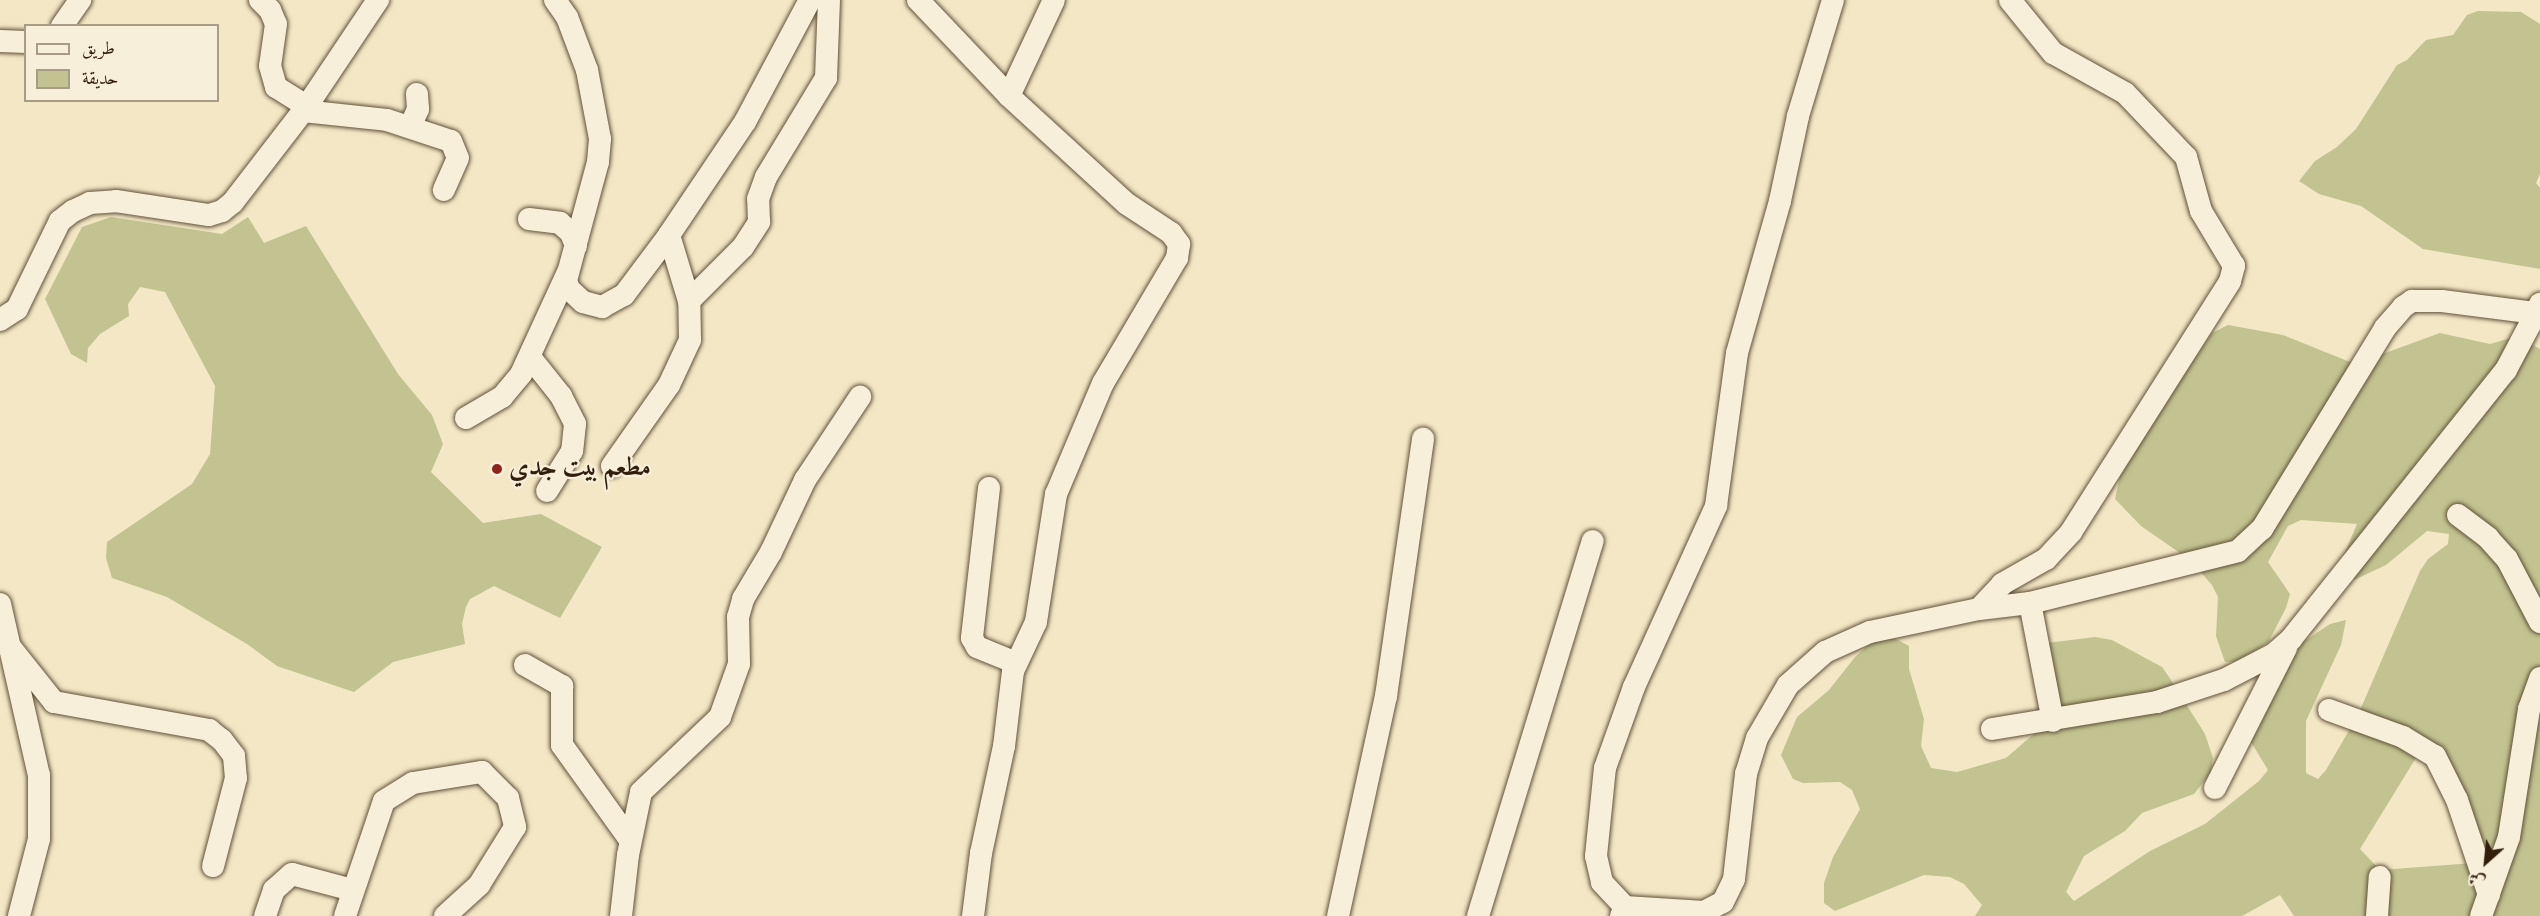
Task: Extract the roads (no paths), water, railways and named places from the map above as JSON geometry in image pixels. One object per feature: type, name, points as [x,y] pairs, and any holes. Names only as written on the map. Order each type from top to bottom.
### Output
[{"type":"street","points":[[63,24],[80,0]]},
{"type":"street","points":[[0,320],[17,309],[60,221],[73,211],[90,203],[116,201],[209,215],[222,212],[305,108],[378,0]]},
{"type":"street","points":[[555,0],[567,17],[587,70],[600,139],[598,162],[566,281],[575,296],[590,306],[602,307],[624,295],[669,235],[745,122],[810,0]]},
{"type":"street","points":[[689,302],[743,247],[759,222],[758,200],[766,177],[826,78],[828,0]]},
{"type":"street","points":[[918,0],[1009,96],[1126,204],[1171,233],[1179,244],[1178,258],[1102,383],[1056,494],[1036,622],[1016,663],[973,916]]},
{"type":"street","points":[[1009,96],[1054,0]]},
{"type":"street","points":[[1833,0],[1798,116],[1780,201],[1737,353],[1716,506],[1634,687],[1605,768],[1598,871],[1609,892],[1623,911],[1704,912],[1723,902],[1734,879],[1751,753],[1781,693],[1800,672],[1825,652],[1859,635],[1979,609],[2030,603],[2214,558],[2250,544],[2336,412],[2385,328],[2412,301],[2538,309],[2505,370],[2291,639],[2274,654],[2224,680],[2157,702],[2053,721],[1992,729]]},
{"type":"street","points":[[1979,609],[2002,584],[2046,559],[2071,532],[2230,281],[2234,266],[2201,212],[2186,157],[2125,93],[2053,53],[2010,0]]},
{"type":"street","points":[[263,1],[276,24],[270,66],[276,87],[305,108],[374,118],[451,141],[456,149],[454,172],[444,190]]},
{"type":"street","points":[[0,41],[24,42]]},
{"type":"street","points":[[410,127],[418,109],[417,94]]},
{"type":"street","points":[[529,219],[560,223],[572,233],[576,246]]},
{"type":"street","points":[[612,466],[675,373],[690,340],[689,302],[669,235]]},
{"type":"street","points":[[466,418],[502,397],[530,357],[548,309],[568,272]]},
{"type":"street","points":[[530,357],[561,396],[575,424],[572,451],[547,491]]},
{"type":"street","points":[[621,916],[630,840],[638,800],[645,786],[720,717],[739,664],[738,617],[742,599],[771,552],[805,480],[860,397]]},
{"type":"street","points":[[1338,916],[1386,696],[1424,439]]},
{"type":"street","points":[[989,488],[972,638],[977,647],[1016,663]]},
{"type":"street","points":[[2458,515],[2488,538],[2507,559],[2540,622]]},
{"type":"street","points":[[1478,916],[1593,541]]},
{"type":"street","points":[[2030,603],[2053,721]]},
{"type":"street","points":[[0,604],[39,775],[39,839],[19,916]]},
{"type":"street","points":[[2215,788],[2291,639]]},
{"type":"street","points":[[11,648],[54,702],[209,729],[222,740],[234,756],[236,778],[213,866]]},
{"type":"street","points":[[525,664],[562,686],[562,746],[630,840]]},
{"type":"street","points":[[2481,916],[2509,837],[2529,709],[2540,678]]},
{"type":"street","points":[[2329,710],[2403,737],[2435,756],[2457,800],[2489,895]]},
{"type":"street","points":[[345,916],[384,801],[412,783],[482,772],[508,798],[515,827],[479,885],[445,916]]},
{"type":"street","points":[[265,916],[274,890],[291,874],[352,890]]},
{"type":"street","points":[[2377,916],[2380,877]]},
{"type":"place","name":"مطعم بيت جدي","points":[[497,469]]}]
